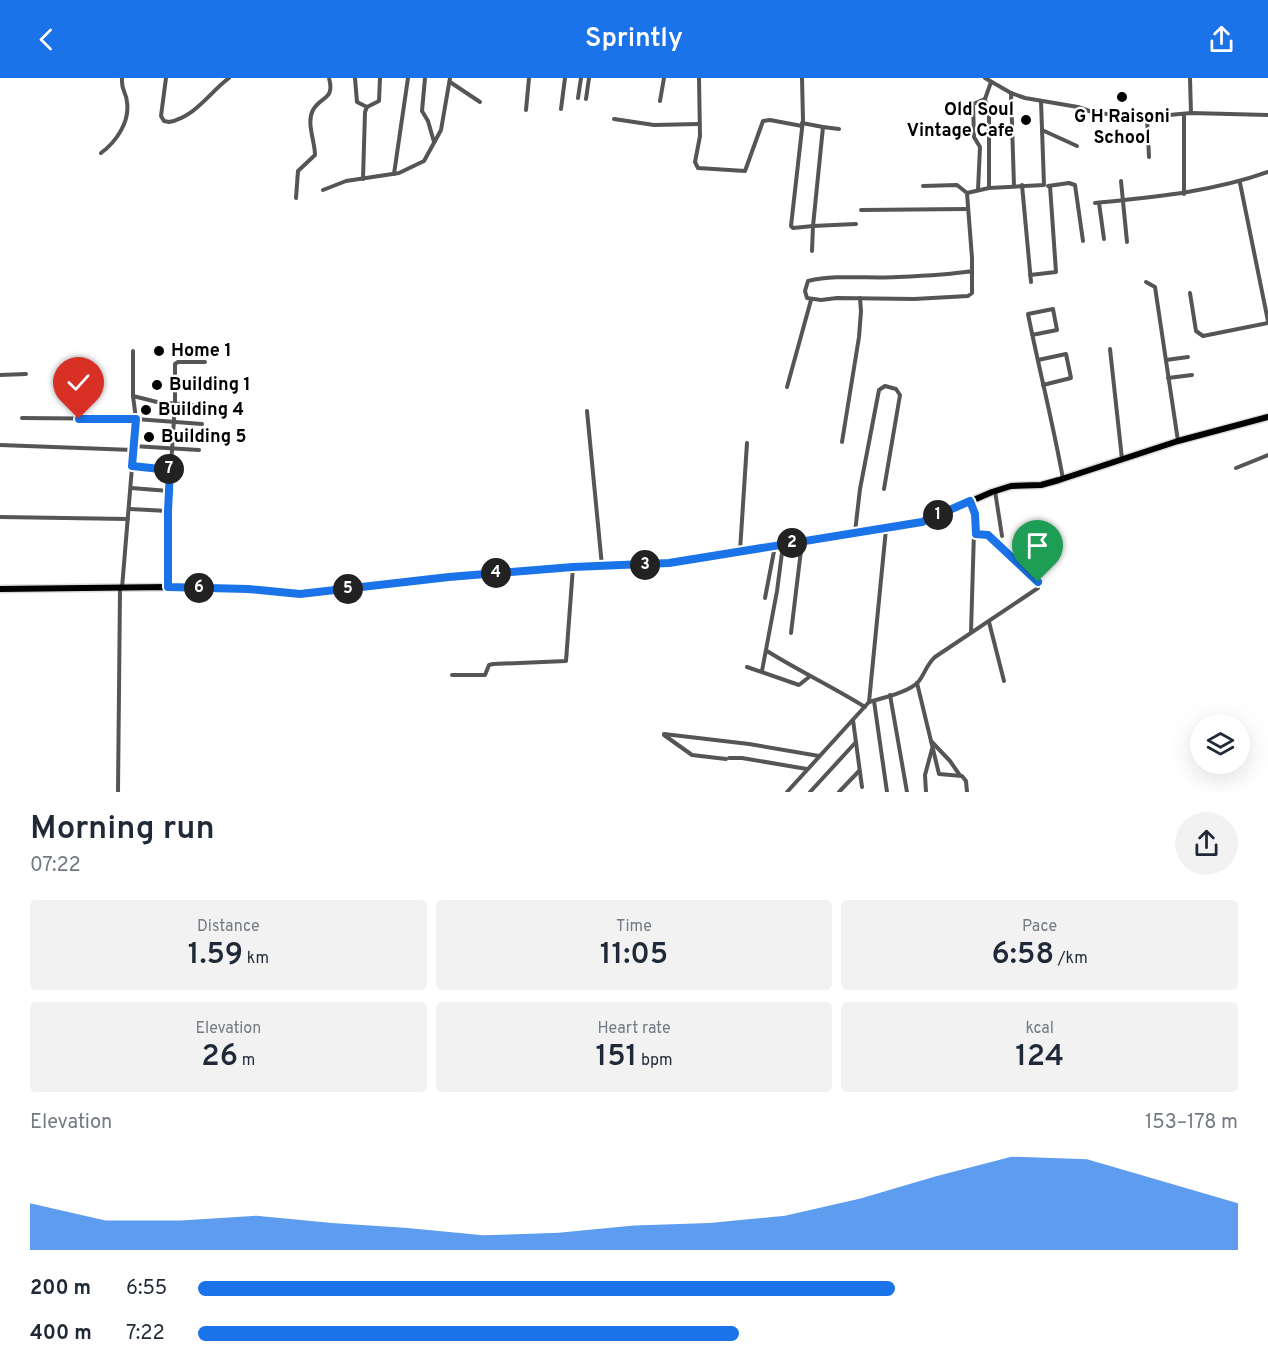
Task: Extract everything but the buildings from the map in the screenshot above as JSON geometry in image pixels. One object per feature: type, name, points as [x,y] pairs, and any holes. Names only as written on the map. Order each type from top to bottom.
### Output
[{"type":"main road","points":[[0,590],[168,587],[248,589],[300,594],[449,577],[573,567],[669,563],[922,522],[1011,486],[1041,485],[1178,441],[1268,417]]},
{"type":"street","points":[[100,153],[115,139],[124,121],[127,103],[122,89],[122,78]]},
{"type":"street","points":[[166,78],[161,116],[164,121],[169,122],[192,112],[229,78]]},
{"type":"street","points":[[296,198],[298,171],[315,155],[311,132],[312,113],[328,97],[331,87],[329,78]]},
{"type":"street","points":[[355,78],[356,101],[367,107]]},
{"type":"street","points":[[363,180],[365,112],[367,107],[379,101],[380,78]]},
{"type":"street","points":[[394,174],[408,78]]},
{"type":"street","points":[[425,78],[422,111],[428,120],[434,142]]},
{"type":"street","points":[[526,110],[529,78]]},
{"type":"street","points":[[561,109],[565,78]]},
{"type":"street","points":[[578,98],[581,78]]},
{"type":"street","points":[[586,99],[589,78]]},
{"type":"street","points":[[660,101],[664,78]]},
{"type":"street","points":[[699,78],[700,124],[695,162],[702,168],[741,172],[746,170],[763,121],[839,129]]},
{"type":"street","points":[[802,78],[802,125],[791,226],[793,228],[856,224]]},
{"type":"street","points":[[985,78],[1011,93],[1078,107],[1095,113],[1147,117],[1191,113],[1268,115]]},
{"type":"street","points":[[1190,78],[1191,113]]},
{"type":"street","points":[[323,190],[346,181],[403,172],[424,161],[441,130],[450,80],[480,102]]},
{"type":"street","points":[[989,188],[989,113],[985,99],[991,82]]},
{"type":"street","points":[[1011,93],[1014,186]]},
{"type":"street","points":[[978,190],[980,147],[974,137],[973,104],[985,99]]},
{"type":"street","points":[[1030,275],[1056,272],[1041,101]]},
{"type":"street","points":[[1184,114],[1184,194]]},
{"type":"street","points":[[1147,117],[1149,157]]},
{"type":"street","points":[[614,119],[654,125],[700,124]]},
{"type":"street","points":[[812,251],[823,127]]},
{"type":"street","points":[[1042,130],[1077,146]]},
{"type":"street","points":[[1104,239],[1097,203],[1184,194],[1240,183],[1268,172]]},
{"type":"street","points":[[1121,181],[1127,242]]},
{"type":"street","points":[[1190,293],[1196,332],[1203,336],[1268,322],[1240,183]]},
{"type":"street","points":[[967,193],[989,188],[1076,184],[1083,241]]},
{"type":"street","points":[[923,186],[957,185],[967,193]]},
{"type":"street","points":[[1022,186],[1031,282]]},
{"type":"street","points":[[967,193],[967,209],[972,271],[973,287],[972,293],[968,296],[812,300],[807,297],[805,291],[808,281],[817,279],[856,276],[898,277],[972,271]]},
{"type":"street","points":[[861,210],[967,209]]},
{"type":"street","points":[[1146,282],[1155,287],[1178,441]]},
{"type":"street","points":[[842,442],[859,337],[860,298]]},
{"type":"street","points":[[787,387],[812,300]]},
{"type":"street","points":[[1032,335],[1057,330],[1053,309],[1028,314],[1032,335],[1063,479]]},
{"type":"street","points":[[1110,349],[1122,459]]},
{"type":"street","points":[[118,792],[121,589],[136,419],[133,396],[133,351]]},
{"type":"street","points":[[1038,360],[1066,354],[1071,378],[1043,384]]},
{"type":"street","points":[[1166,360],[1188,357]]},
{"type":"street","points":[[168,587],[168,511],[177,362],[205,362]]},
{"type":"street","points":[[0,375],[26,374]]},
{"type":"street","points":[[1168,378],[1192,375]]},
{"type":"street","points":[[174,383],[203,384]]},
{"type":"street","points":[[855,534],[860,489],[879,390],[885,386],[896,389],[900,395],[884,489]]},
{"type":"street","points":[[133,396],[157,402],[203,406]]},
{"type":"street","points":[[587,411],[602,566]]},
{"type":"street","points":[[22,418],[136,419],[202,424]]},
{"type":"street","points":[[740,552],[747,443]]},
{"type":"street","points":[[0,445],[171,447],[199,450]]},
{"type":"street","points":[[1236,468],[1268,455]]},
{"type":"street","points":[[132,466],[170,470]]},
{"type":"street","points":[[131,488],[169,491]]},
{"type":"street","points":[[995,491],[1002,536]]},
{"type":"street","points":[[787,792],[872,701],[917,683],[932,659],[1037,590],[1039,584],[988,535],[976,534],[975,514],[970,501]]},
{"type":"street","points":[[129,509],[168,511]]},
{"type":"street","points":[[971,633],[975,514]]},
{"type":"street","points":[[0,517],[128,519]]},
{"type":"street","points":[[886,529],[872,701],[887,792]]},
{"type":"street","points":[[791,633],[802,541]]},
{"type":"street","points":[[762,671],[783,544]]},
{"type":"street","points":[[765,598],[775,546]]},
{"type":"street","points":[[452,675],[485,675],[490,664],[566,662],[573,567]]},
{"type":"street","points":[[989,622],[1004,681]]},
{"type":"street","points":[[767,651],[865,707]]},
{"type":"street","points":[[747,667],[799,685],[809,677]]},
{"type":"street","points":[[917,683],[939,775],[959,774]]},
{"type":"street","points":[[890,695],[907,792]]},
{"type":"street","points":[[853,720],[862,787]]},
{"type":"street","points":[[808,769],[742,758],[727,759],[693,755],[664,734],[749,744],[820,756]]},
{"type":"street","points":[[931,741],[966,781],[967,792]]},
{"type":"street","points":[[810,792],[856,742]]},
{"type":"street","points":[[926,792],[925,774],[932,747]]},
{"type":"street","points":[[839,792],[860,771]]},
{"type":"place","name":"G H Raisoni School","points":[[1122,97]]},
{"type":"place","name":"Old Soul Vintage Cafe","points":[[1026,120]]},
{"type":"place","name":"Home 1","points":[[159,351]]},
{"type":"place","name":"Building 1","points":[[157,385]]},
{"type":"place","name":"Building 4","points":[[146,410]]},
{"type":"place","name":"Building 5","points":[[149,437]]},
{"type":"route","points":[[79,419],[136,419],[132,466],[170,470],[168,587],[248,589],[300,594],[449,577],[573,567],[669,563],[922,522],[970,501],[975,514],[976,534],[988,535],[1038,582]]}]
